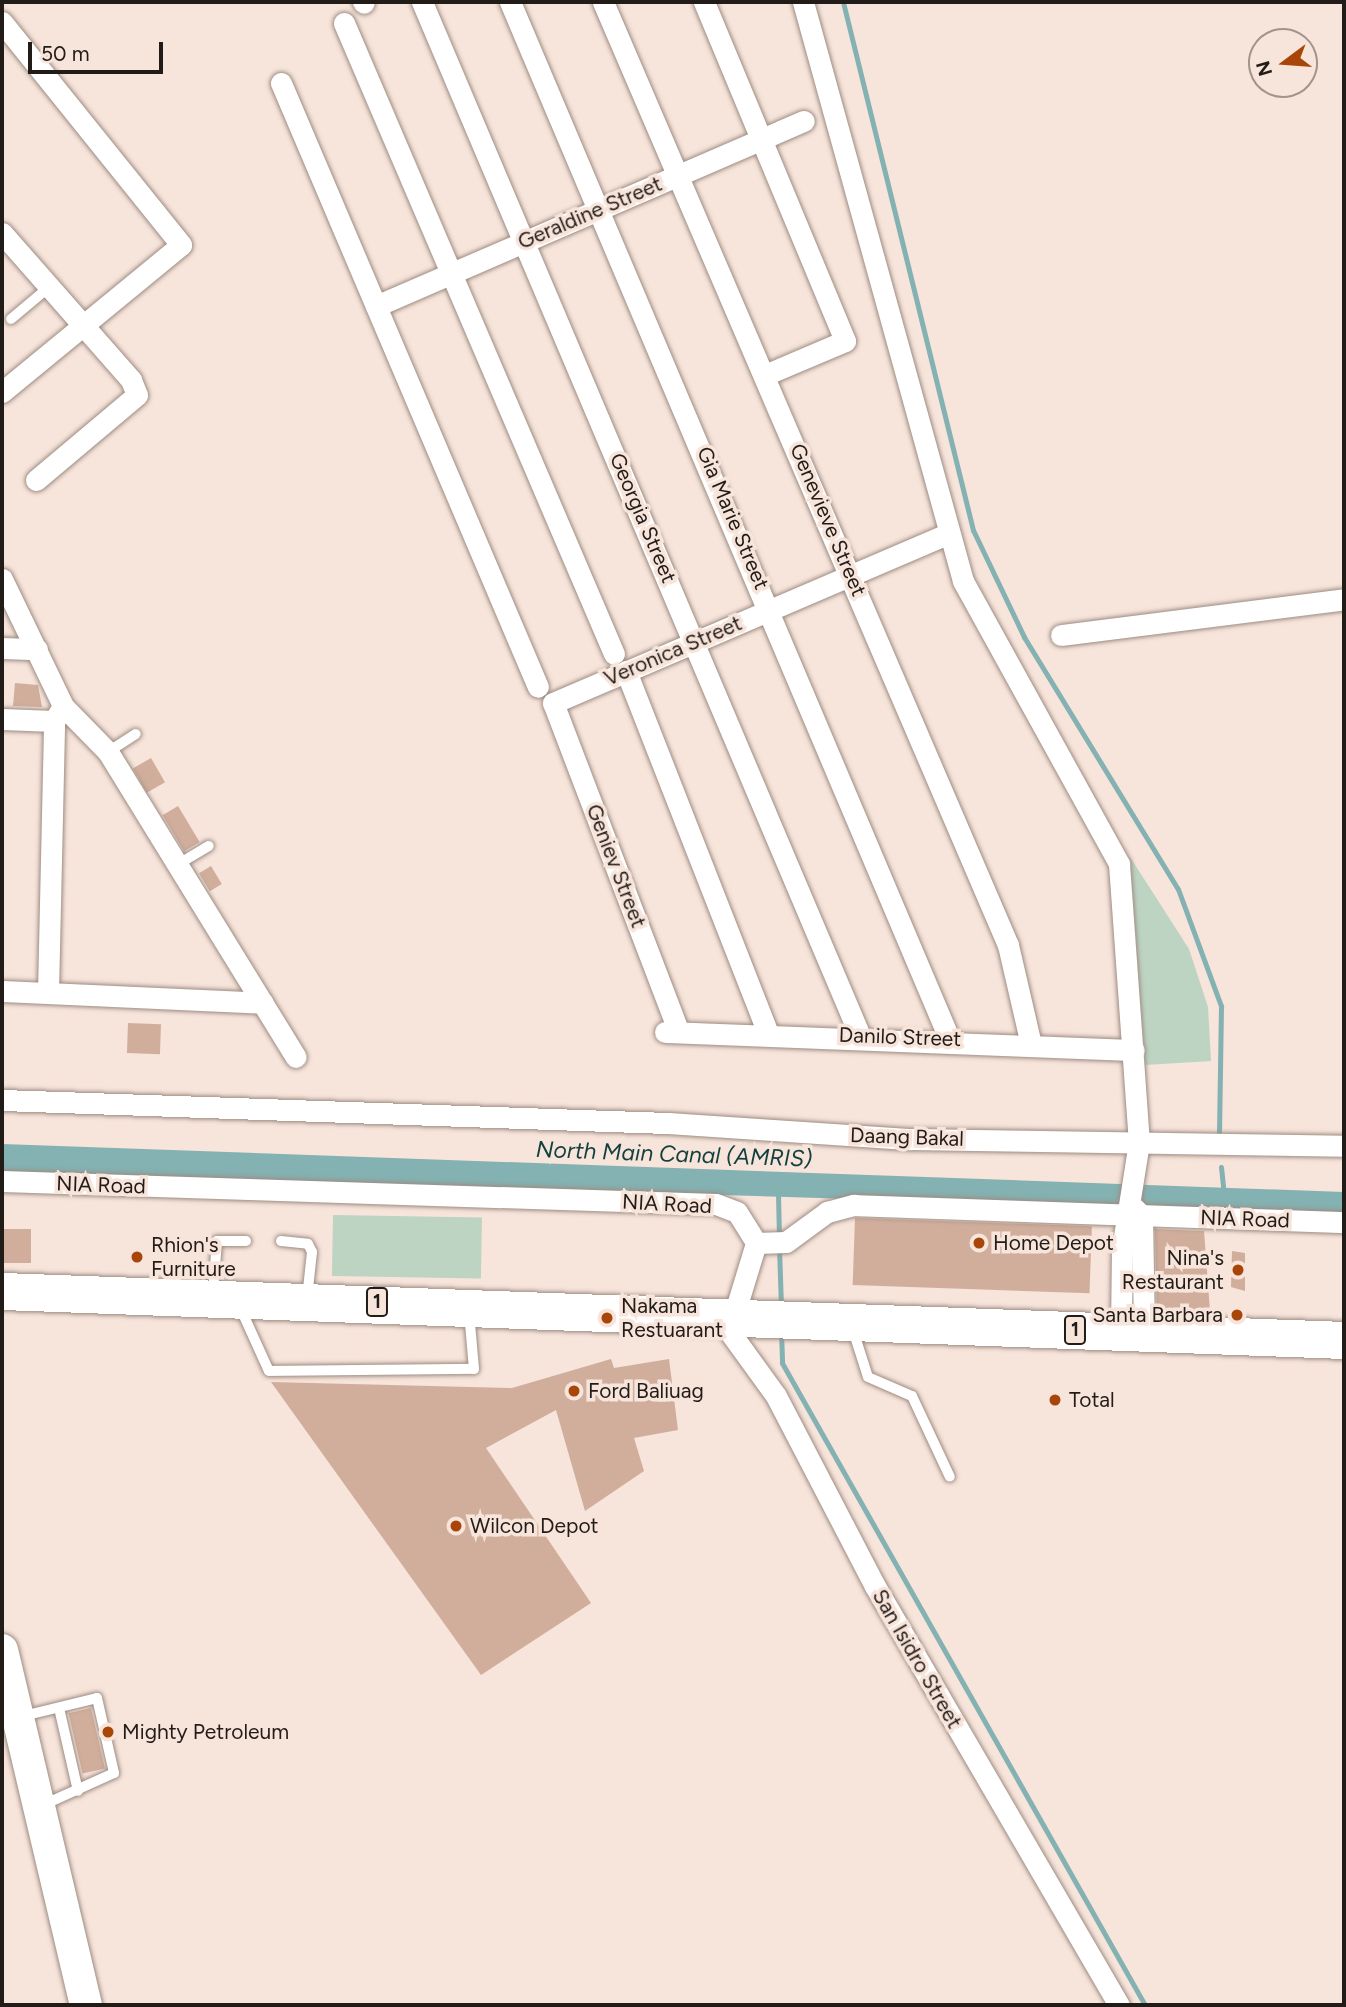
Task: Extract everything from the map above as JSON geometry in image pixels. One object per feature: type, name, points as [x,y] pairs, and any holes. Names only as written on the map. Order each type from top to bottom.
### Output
[{"type":"highway","name":"1","points":[[2,1291],[224,1295],[469,1307],[1344,1340]]},
{"type":"main road","points":[[2,1650],[86,2005]]},
{"type":"street","name":"Georgia Street","points":[[422,2],[695,641],[860,1036]]},
{"type":"street","name":"Gia Marie Street","points":[[510,2],[602,208],[949,1038]]},
{"type":"street","name":"Genevieve Street","points":[[603,2],[852,574],[1008,945],[1031,1045]]},
{"type":"street","points":[[704,2],[764,138],[845,341],[765,375]]},
{"type":"street","points":[[803,2],[963,581],[1119,864],[1139,1142],[1133,1207],[1133,1332]]},
{"type":"street","points":[[2,22],[181,245],[85,328],[2,393]]},
{"type":"street","points":[[344,23],[620,663],[767,1031]]},
{"type":"street","points":[[281,83],[538,687]]},
{"type":"street","name":"Geraldine Street","points":[[376,306],[804,121]]},
{"type":"street","points":[[2,233],[85,328],[137,395],[36,480]]},
{"type":"street","name":"Veronica Street","points":[[553,703],[620,663],[695,641],[948,534]]},
{"type":"street","points":[[2,579],[37,649],[59,713],[48,992]]},
{"type":"street","points":[[1061,635],[1344,599]]},
{"type":"street","points":[[2,648],[37,649]]},
{"type":"street","name":"Geniev Street","points":[[553,703],[672,1031]]},
{"type":"street","points":[[2,719],[59,713],[108,752],[296,1057]]},
{"type":"street","points":[[2,991],[262,1003]]},
{"type":"street","name":"Danilo Street","points":[[672,1031],[767,1031],[949,1038],[1134,1050]]},
{"type":"street","name":"Daang Bakal","points":[[2,1100],[1139,1142],[1344,1146]]},
{"type":"street","name":"NIA Road","points":[[2,1181],[716,1204],[737,1212],[771,1243],[827,1212],[854,1205],[1133,1207],[1344,1222]]},
{"type":"street","points":[[734,1315],[771,1243]]},
{"type":"street","name":"San Isidro Street","points":[[734,1315],[875,1586],[1119,2005]]},
{"type":"lane","points":[[10,319],[48,288]]},
{"type":"lane","points":[[108,752],[136,734]]},
{"type":"lane","points":[[177,865],[209,846]]},
{"type":"lane","points":[[246,1241],[217,1241],[224,1295],[269,1371],[474,1368],[469,1307]]},
{"type":"lane","points":[[281,1241],[308,1244],[312,1252],[307,1299]]},
{"type":"lane","points":[[851,1320],[868,1377],[912,1396],[950,1477]]},
{"type":"lane","points":[[18,1717],[97,1698],[114,1773],[39,1808]]},
{"type":"lane","points":[[60,1708],[78,1791]]},
{"type":"green space","points":[[1130,857],[1189,949],[1208,1007],[1211,1061],[1145,1065]]},
{"type":"green space","points":[[333,1215],[482,1218],[481,1279],[332,1276]]},
{"type":"water","name":"North Main Canal (AMRIS)","points":[[2,1144],[1344,1192],[1344,1214],[2,1173]]},
{"type":"building","points":[[15,683],[38,685],[42,707],[13,706]]},
{"type":"building","points":[[151,758],[165,782],[147,793],[133,768]]},
{"type":"building","points":[[178,806],[200,842],[184,851],[163,815]]},
{"type":"building","points":[[211,866],[222,884],[210,891],[199,873]]},
{"type":"building","points":[[128,1023],[161,1024],[160,1054],[127,1053]]},
{"type":"building","points":[[855,1218],[1092,1226],[1090,1293],[853,1285]]},
{"type":"building","points":[[2,1229],[31,1229],[31,1263],[2,1263]]},
{"type":"building","points":[[1155,1229],[1204,1231],[1210,1311],[1157,1309]]},
{"type":"building","name":"Nina's Restaurant","points":[[1232,1251],[1245,1253],[1245,1291],[1231,1287]]},
{"type":"building","name":"Wilcon Depot","points":[[611,1359],[614,1368],[669,1359],[678,1430],[634,1438],[644,1471],[585,1511],[556,1410],[486,1448],[591,1603],[481,1675],[271,1382],[512,1388]]},
{"type":"building","points":[[91,1708],[105,1768],[83,1774],[69,1713]]},
{"type":"waterway","points":[[843,2],[973,530],[1024,637],[1178,889],[1221,1006],[1219,1138]]},
{"type":"waterway","points":[[1221,1167],[1224,1196]]},
{"type":"waterway","points":[[778,1194],[779,1237]]},
{"type":"waterway","points":[[779,1247],[781,1307]]},
{"type":"waterway","points":[[781,1331],[782,1363],[1145,2005]]},
{"type":"place","name":"Home Depot","points":[[979,1243]]},
{"type":"place","name":"Rhion's Furniture","points":[[137,1257]]},
{"type":"place","name":"Nina's Restaurant","points":[[1238,1270]]},
{"type":"place","name":"Santa Barbara","points":[[1237,1315]]},
{"type":"place","name":"Nakama Restuarant","points":[[607,1318]]},
{"type":"place","name":"Ford Baliuag","points":[[574,1391]]},
{"type":"place","name":"Total","points":[[1055,1400]]},
{"type":"place","name":"Wilcon Depot","points":[[456,1526]]},
{"type":"place","name":"Mighty Petroleum","points":[[108,1732]]}]
